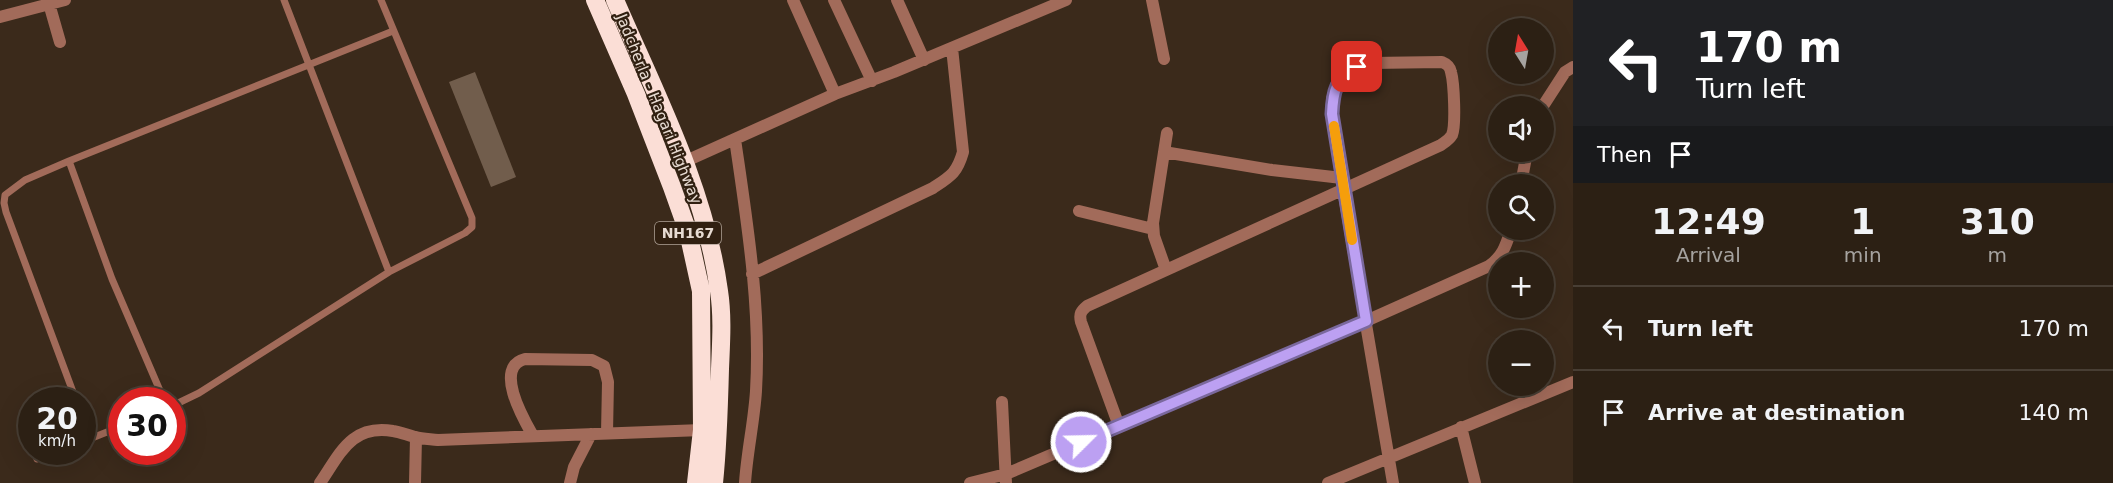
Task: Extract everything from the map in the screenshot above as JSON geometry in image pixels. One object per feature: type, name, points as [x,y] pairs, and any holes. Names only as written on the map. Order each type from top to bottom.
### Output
[{"type":"highway","name":"Jadcherla - Hagari Highway","points":[[595,0],[636,94],[688,232],[701,291],[702,430],[696,483]]},
{"type":"highway","name":"NH167","points":[[615,0],[686,161],[710,246],[720,293],[718,442],[714,483]]},
{"type":"street","points":[[0,16],[49,2],[65,0]]},
{"type":"street","points":[[793,0],[835,94]]},
{"type":"street","points":[[834,0],[872,81]]},
{"type":"street","points":[[897,0],[924,60]]},
{"type":"street","points":[[1152,0],[1164,59]]},
{"type":"street","points":[[686,161],[835,94],[924,60],[1059,1]]},
{"type":"street","points":[[49,2],[60,42]]},
{"type":"street","points":[[752,274],[933,188],[959,167],[963,152],[952,48]]},
{"type":"street","points":[[1119,426],[1081,322],[1080,313],[1087,306],[1166,270],[1342,183],[1441,145],[1451,136],[1454,127],[1452,74],[1442,62],[1371,63],[1345,74],[1335,92],[1332,114],[1342,183],[1393,483]]},
{"type":"street","points":[[1549,96],[1565,72],[1573,67]]},
{"type":"street","points":[[1166,270],[1153,229],[1167,133]]},
{"type":"street","points":[[735,139],[752,274],[756,335],[756,391],[746,483]]},
{"type":"street","points":[[1164,152],[1342,183]]},
{"type":"street","points":[[1079,211],[1153,229]]},
{"type":"street","points":[[970,483],[1006,479],[1119,426],[1489,266],[1500,258],[1508,240]]},
{"type":"street","points":[[533,436],[519,410],[511,387],[513,368],[516,363],[525,359],[592,360],[604,366],[608,382],[607,433]]},
{"type":"street","points":[[1328,483],[1461,427],[1572,384]]},
{"type":"street","points":[[1002,402],[1006,479]]},
{"type":"street","points":[[1461,427],[1475,483]]},
{"type":"street","points":[[320,483],[348,443],[366,431],[394,431],[438,440],[702,430]]},
{"type":"street","points":[[570,483],[574,467],[591,434]]},
{"type":"street","points":[[415,483],[416,437]]},
{"type":"lane","points":[[284,0],[389,272]]},
{"type":"lane","points":[[186,399],[389,272],[465,233],[472,227],[470,212],[381,0]]},
{"type":"lane","points":[[71,387],[4,203],[5,195],[26,180],[69,161],[393,31]]},
{"type":"lane","points":[[69,161],[112,279],[158,387]]},
{"type":"building","points":[[475,72],[516,177],[491,187],[449,82]]},
{"type":"slow traffic","points":[[1334,126],[1352,240]]},
{"type":"route","points":[[1081,442],[1366,321],[1332,114],[1332,99],[1337,85],[1345,74],[1357,67]]}]
